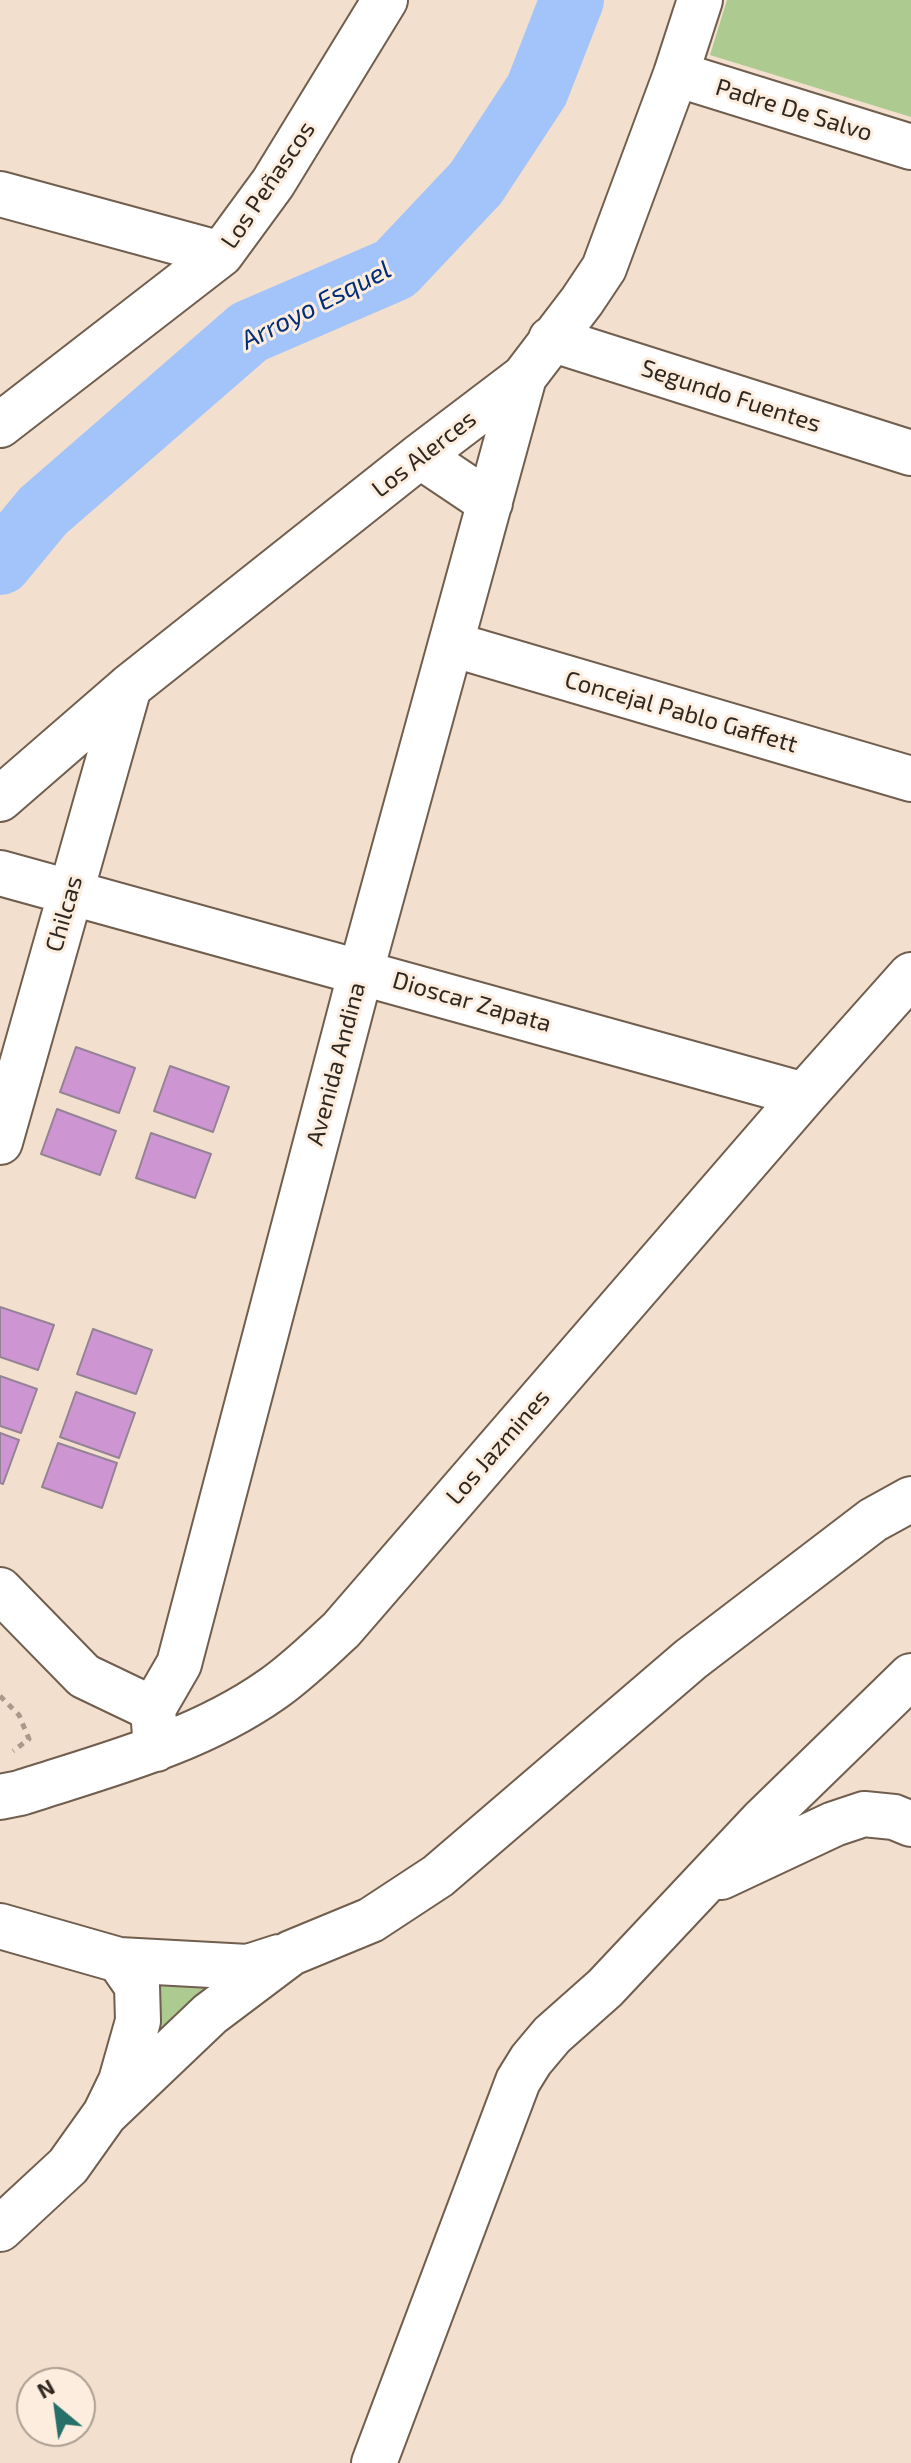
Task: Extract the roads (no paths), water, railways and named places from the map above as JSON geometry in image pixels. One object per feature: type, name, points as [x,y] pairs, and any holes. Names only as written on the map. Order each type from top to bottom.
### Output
[{"type":"street","name":"Los Peñascos","points":[[0,425],[221,254],[273,183],[385,0]]},
{"type":"street","name":"Los Alerces","points":[[0,799],[129,687],[524,377],[604,268],[700,0]]},
{"type":"street","name":"Padre De Salvo","points":[[676,74],[911,147]]},
{"type":"street","points":[[0,194],[221,254]]},
{"type":"street","name":"Segundo Fuentes","points":[[551,339],[911,453]]},
{"type":"street","name":"Avenida Andina","points":[[155,1729],[179,1664],[361,971],[524,377]]},
{"type":"street","points":[[420,456],[490,503]]},
{"type":"street","name":"Concejal Pablo Gaffett","points":[[451,644],[911,779]]},
{"type":"street","name":"Chilcas","points":[[0,1142],[129,687]]},
{"type":"street","name":"Dioscar Zapata","points":[[0,873],[804,1095]]},
{"type":"street","name":"Los Jazmines","points":[[0,1797],[20,1793],[155,1729],[227,1717],[273,1690],[341,1630],[911,975]]},
{"type":"street","points":[[0,1926],[119,1960],[248,1967],[371,1920],[438,1876],[691,1659],[873,1520],[911,1499]]},
{"type":"street","points":[[0,1590],[84,1676],[155,1729]]},
{"type":"street","points":[[374,2463],[518,2081],[531,2060],[552,2035],[605,1988],[762,1821],[911,1676]]},
{"type":"street","points":[[700,1886],[834,1824],[864,1814],[894,1817],[911,1824]]},
{"type":"street","points":[[105,2114],[210,2014],[291,1953]]},
{"type":"street","points":[[0,2229],[68,2166],[105,2114],[121,2081],[138,2021],[137,1986],[119,1960]]},
{"type":"waterway","name":"Arroyo Esquel","points":[[0,563],[43,511],[249,332],[395,269],[476,183],[537,90],[572,0]]}]
